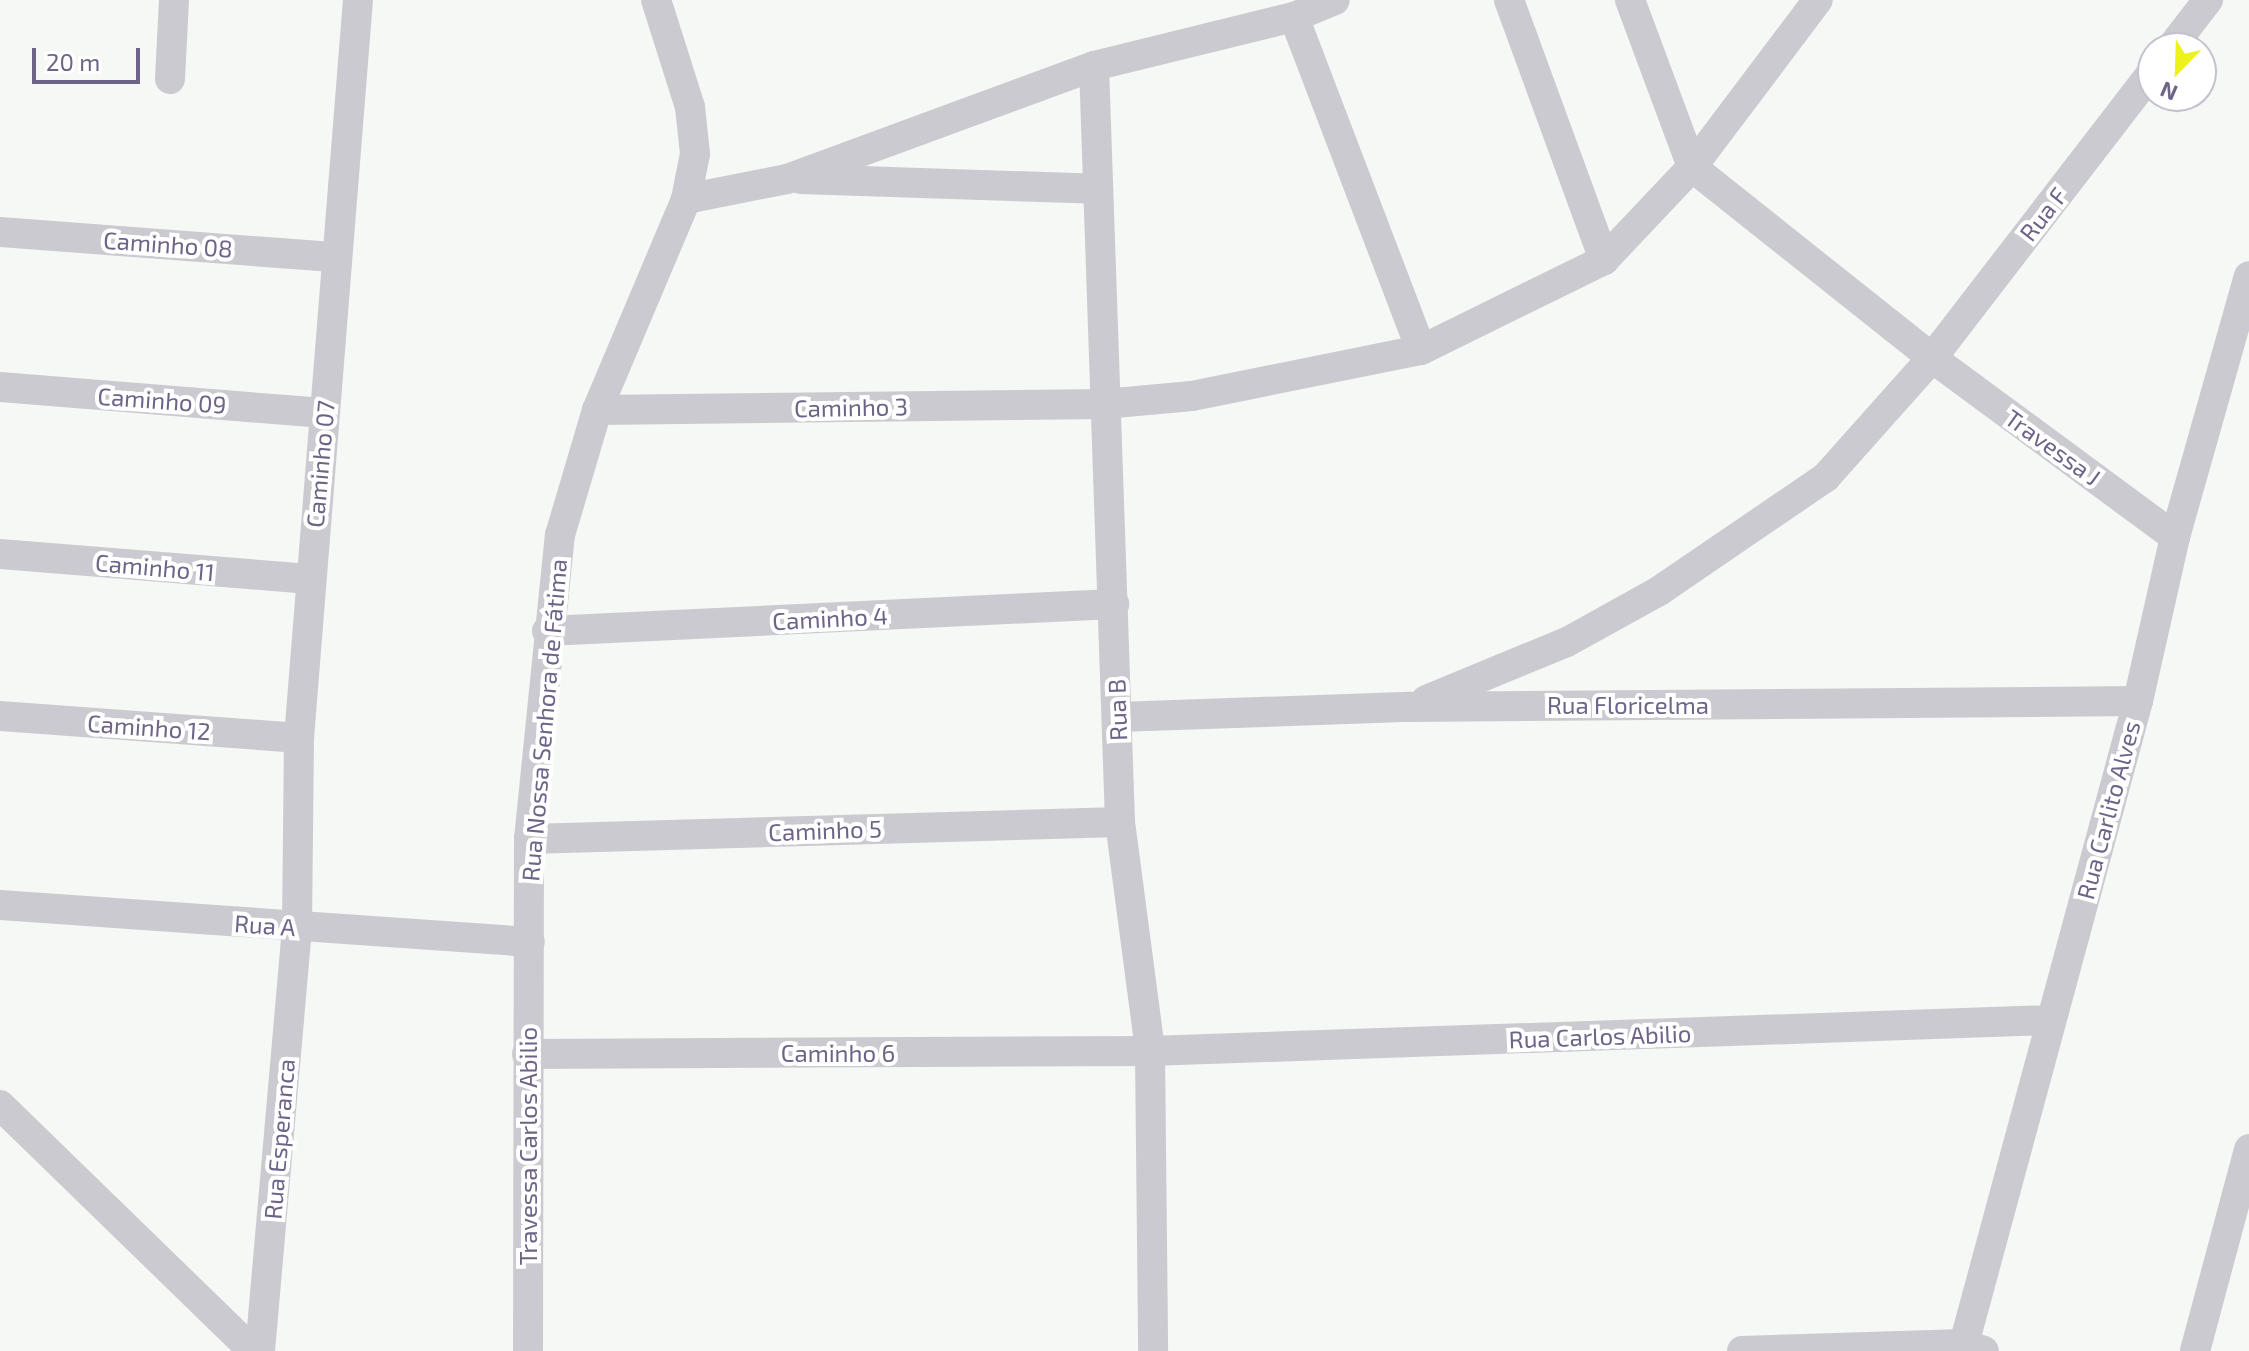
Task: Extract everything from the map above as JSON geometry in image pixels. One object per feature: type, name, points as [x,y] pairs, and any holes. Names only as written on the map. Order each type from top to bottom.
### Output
[{"type":"street","points":[[170,79],[174,0]]},
{"type":"street","name":"Caminho 07","points":[[297,928],[299,738],[358,0]]},
{"type":"street","name":"Rua Nossa Senhora de Fátima","points":[[530,942],[529,839],[547,631],[560,535],[597,410],[686,199],[695,154],[690,107],[656,0]]},
{"type":"street","points":[[686,199],[787,179],[1094,66],[1294,17],[1335,0]]},
{"type":"street","points":[[1509,0],[1604,260],[1692,167],[1818,0]]},
{"type":"street","points":[[1630,0],[1692,167]]},
{"type":"street","points":[[2183,32],[2208,0]]},
{"type":"street","points":[[1294,17],[1421,350]]},
{"type":"street","name":"Rua B","points":[[1094,66],[1120,822],[1150,1051],[1153,1351]]},
{"type":"street","name":"Rua F","points":[[1410,707],[1567,642],[1744,537],[1826,477],[1932,358],[2137,92]]},
{"type":"street","name":"Travessa J","points":[[1692,167],[1932,358],[2175,537]]},
{"type":"street","points":[[787,179],[1097,189]]},
{"type":"street","name":"Caminho 08","points":[[0,232],[336,257]]},
{"type":"street","name":"Caminho 3","points":[[597,410],[1104,404],[1192,396],[1421,350],[1604,260]]},
{"type":"street","name":"Rua Carlito Alves","points":[[1974,1347],[2050,1020],[2138,701],[2175,537],[2249,276]]},
{"type":"street","name":"Caminho 09","points":[[0,387],[324,413]]},
{"type":"street","name":"Caminho 11","points":[[0,554],[310,579]]},
{"type":"street","name":"Caminho 4","points":[[547,631],[1114,604]]},
{"type":"street","name":"Rua Floricelma","points":[[1118,717],[1410,707],[2138,701]]},
{"type":"street","name":"Caminho 12","points":[[0,716],[299,738]]},
{"type":"street","name":"Caminho 5","points":[[529,839],[1120,822]]},
{"type":"street","name":"Rua A","points":[[0,905],[530,942]]},
{"type":"street","name":"Rua Esperanca","points":[[260,1351],[297,928]]},
{"type":"street","name":"Travessa Carlos Abilio","points":[[528,1351],[527,1054],[530,942]]},
{"type":"street","name":"Rua Carlos Abilio","points":[[1150,1051],[2050,1020]]},
{"type":"street","name":"Caminho 6","points":[[527,1054],[1150,1051]]},
{"type":"street","points":[[0,1105],[253,1351]]},
{"type":"street","points":[[2195,1351],[2249,1149]]},
{"type":"street","points":[[1742,1351],[1974,1347]]}]
